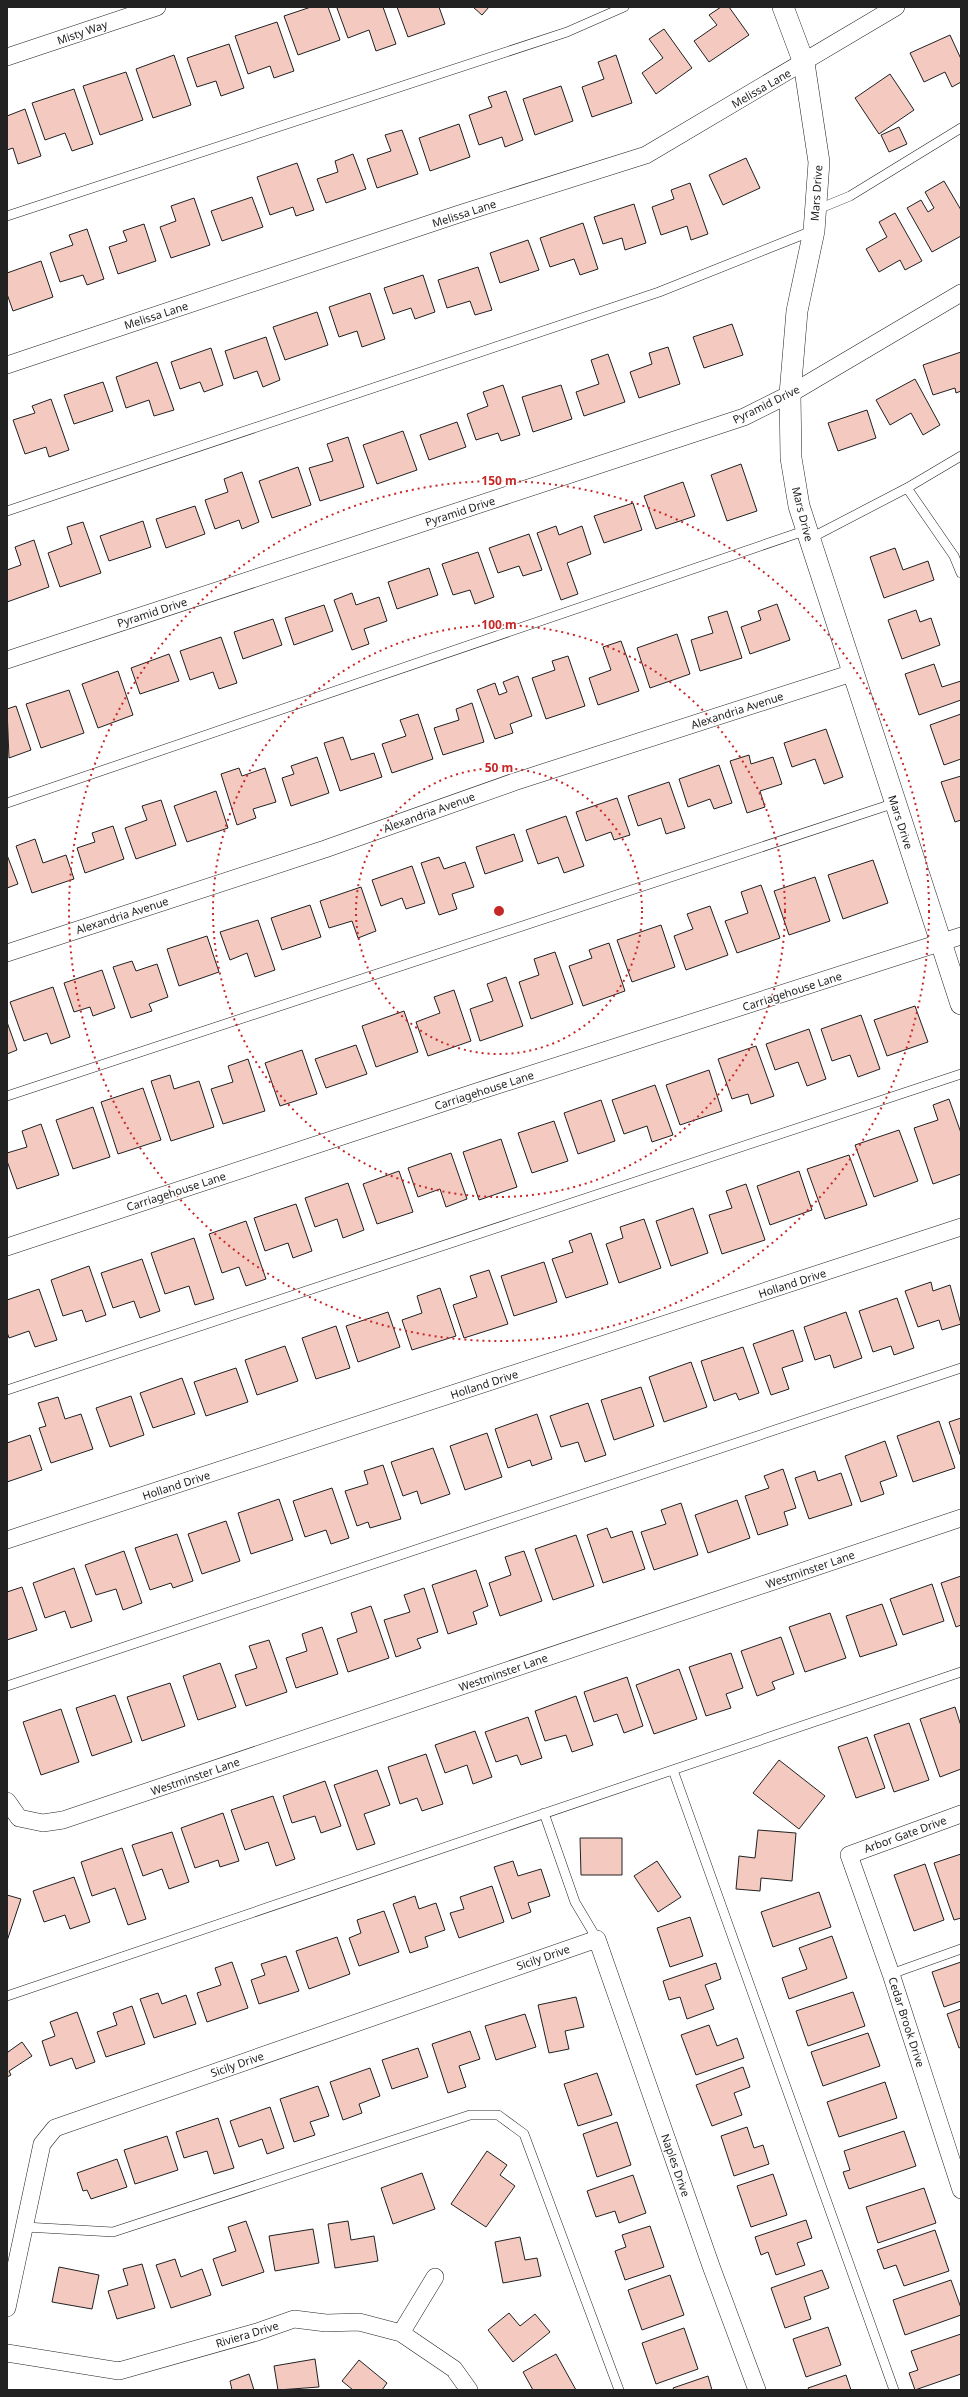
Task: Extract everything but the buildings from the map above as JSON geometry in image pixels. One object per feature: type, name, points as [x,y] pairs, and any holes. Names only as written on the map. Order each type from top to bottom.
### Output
[{"type":"street","name":"Misty Way","points":[[7,58],[157,7]]},
{"type":"street","name":"Mars Drive","points":[[783,7],[804,63],[819,162],[814,231],[797,311],[790,394],[791,458],[799,506],[852,673],[961,1004]]},
{"type":"street","name":"Melissa Lane","points":[[7,365],[459,214],[646,155],[804,63],[896,7]]},
{"type":"street","name":"Pyramid Drive","points":[[7,660],[744,417],[790,394],[961,293]]},
{"type":"street","name":"Alexandria Avenue","points":[[7,953],[325,849],[514,782],[852,673]]},
{"type":"street","name":"Carriagehouse Lane","points":[[7,1247],[484,1090],[961,936]]},
{"type":"street","name":"Holland Drive","points":[[7,1540],[961,1227]]},
{"type":"street","name":"Westminster Lane","points":[[7,1801],[19,1818],[43,1823],[63,1820],[961,1518]]},
{"type":"street","name":"Arbor Gate Drive","points":[[848,1855],[961,1814]]},
{"type":"street","name":"Cedar Brook Drive","points":[[848,1855],[892,1974],[961,2190]]},
{"type":"street","name":"Sicily Drive","points":[[7,2308],[42,2144],[55,2128],[597,1939]]},
{"type":"street","name":"Naples Drive","points":[[597,1939],[711,2266],[757,2390]]},
{"type":"street","points":[[401,2333],[436,2277]]},
{"type":"street","name":"Riviera Drive","points":[[7,2353],[119,2371],[257,2332],[294,2319],[326,2323],[358,2322],[401,2333],[454,2369],[469,2390]]},
{"type":"lane","points":[[7,216],[567,32],[623,7]]},
{"type":"lane","points":[[815,210],[850,196],[961,128]]},
{"type":"lane","points":[[7,511],[658,292],[814,231]]},
{"type":"lane","points":[[7,803],[808,534],[907,488],[961,456]]},
{"type":"lane","points":[[907,488],[954,556],[961,573]]},
{"type":"lane","points":[[7,1096],[895,803]]},
{"type":"lane","points":[[7,1390],[961,1074]]},
{"type":"lane","points":[[7,1686],[961,1368]]},
{"type":"lane","points":[[7,1996],[961,1672]]},
{"type":"lane","points":[[673,1770],[894,2390]]},
{"type":"lane","points":[[544,1813],[575,1902],[597,1939]]},
{"type":"lane","points":[[892,1974],[961,1949]]},
{"type":"lane","points":[[25,2227],[113,2232],[470,2115],[498,2116],[524,2134],[619,2390]]}]
